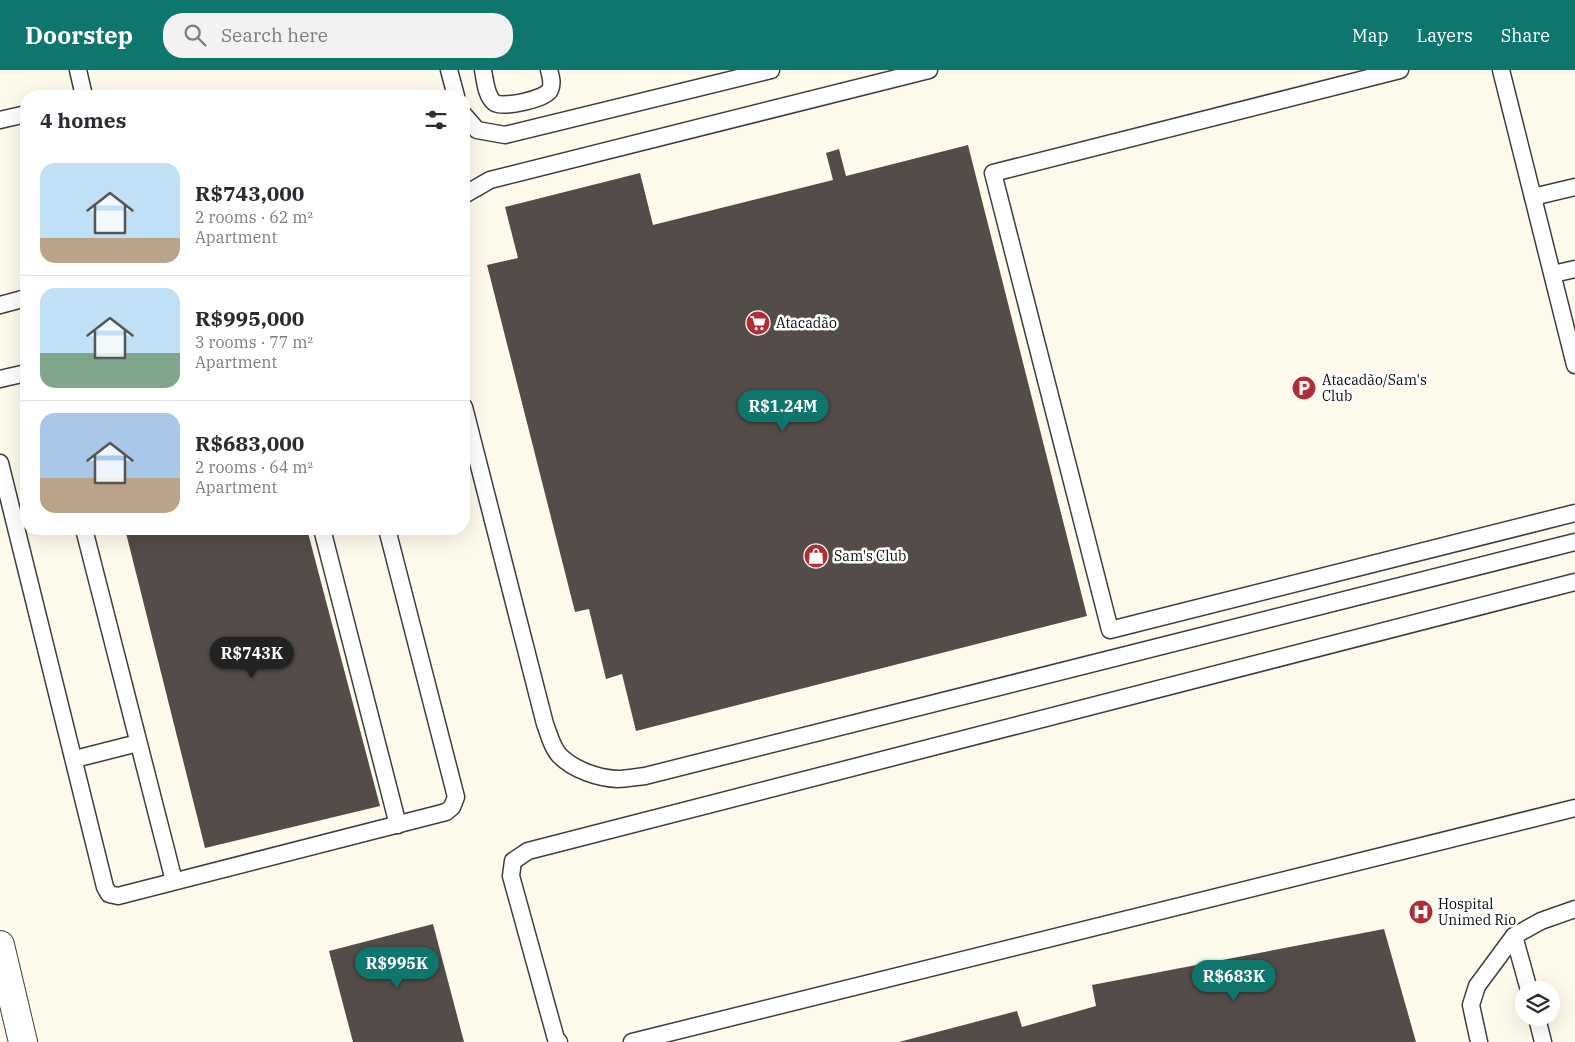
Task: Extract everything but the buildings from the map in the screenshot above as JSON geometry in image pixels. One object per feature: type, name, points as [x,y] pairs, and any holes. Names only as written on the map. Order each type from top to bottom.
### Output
[{"type":"street","points":[[0,944],[23,1042]]},
{"type":"lane","points":[[78,70],[83,90]]},
{"type":"lane","points":[[449,70],[454,90]]},
{"type":"lane","points":[[483,70],[489,95],[494,103],[504,106],[544,96],[550,91],[552,81],[549,70]]},
{"type":"lane","points":[[470,122],[477,130],[505,135],[771,70]]},
{"type":"lane","points":[[470,191],[490,180],[930,70]]},
{"type":"lane","points":[[1400,70],[993,172],[1110,630],[1575,513]]},
{"type":"lane","points":[[1501,70],[1575,365]]},
{"type":"lane","points":[[0,120],[20,115]]},
{"type":"lane","points":[[1533,197],[1575,187]]},
{"type":"lane","points":[[1552,274],[1575,269]]},
{"type":"lane","points":[[0,305],[20,300]]},
{"type":"lane","points":[[0,380],[20,375]]},
{"type":"lane","points":[[470,430],[551,742],[559,756],[577,768],[595,776],[618,779],[645,776],[674,769],[1575,542]]},
{"type":"lane","points":[[0,464],[20,520]]},
{"type":"lane","points":[[24,535],[105,887],[109,894],[118,896],[398,825],[446,812],[452,807],[456,797],[389,535]]},
{"type":"lane","points":[[86,535],[174,881]]},
{"type":"lane","points":[[324,535],[398,825]]},
{"type":"lane","points":[[559,1042],[556,1039],[511,876],[513,861],[528,851],[1575,582]]},
{"type":"lane","points":[[75,758],[138,743]]},
{"type":"lane","points":[[632,1042],[1575,808]]},
{"type":"lane","points":[[1479,1042],[1471,1005],[1477,986],[1514,936],[1541,921],[1575,909]]},
{"type":"lane","points":[[1514,936],[1526,981]]},
{"type":"lane","points":[[1539,1026],[1544,1042]]},
{"type":"place","name":"Atacadão","points":[[758,323]]},
{"type":"place","name":"Atacadão/Sam's Club","points":[[1304,388]]},
{"type":"place","name":"Sam's Club","points":[[816,556]]},
{"type":"place","name":"Hospital Unimed Rio","points":[[1421,912]]}]
